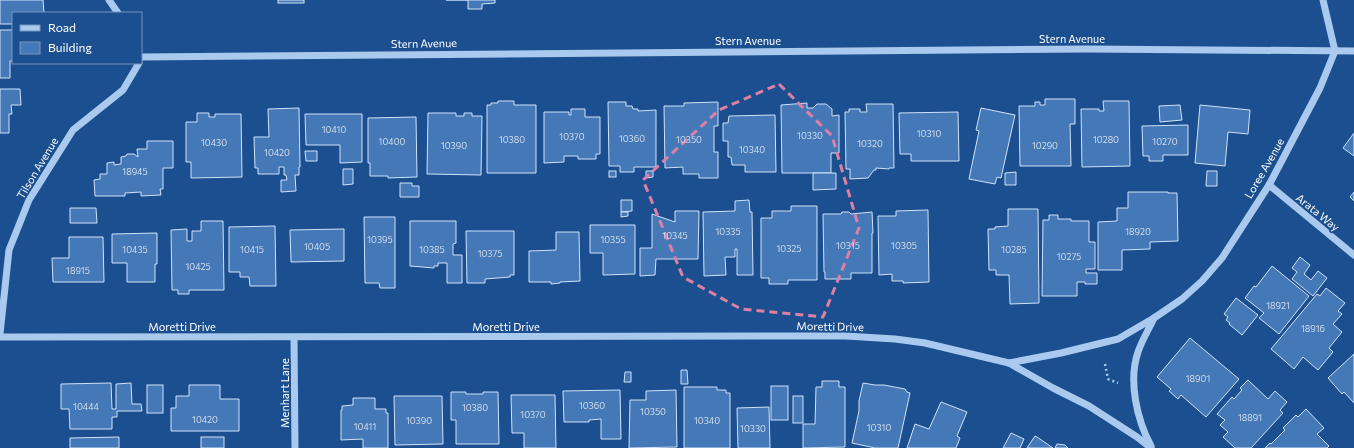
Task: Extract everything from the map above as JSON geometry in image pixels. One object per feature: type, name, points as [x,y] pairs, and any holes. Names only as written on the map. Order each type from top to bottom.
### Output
[{"type":"street","points":[[109,0],[117,12]]},
{"type":"street","points":[[1323,0],[1335,51]]},
{"type":"street","name":"Stern Avenue","points":[[142,59],[1088,49],[1354,51]]},
{"type":"street","name":"Loree Avenue","points":[[1009,363],[1061,353],[1118,339],[1154,318],[1182,299],[1202,281],[1222,258],[1269,185],[1320,88],[1335,51]]},
{"type":"street","name":"Tilson Avenue","points":[[0,336],[8,250],[29,200],[73,130],[123,90],[138,64]]},
{"type":"street","name":"Arata Way","points":[[1269,185],[1354,255]]},
{"type":"street","name":"Loree Avenue","points":[[1151,448],[1138,417],[1134,380],[1135,362],[1138,351],[1154,318]]},
{"type":"street","name":"Moretti Drive","points":[[0,336],[294,338],[846,336],[895,339],[925,343],[1009,363]]},
{"type":"street","name":"Menhart Lane","points":[[294,338],[295,448]]},
{"type":"street","name":"Loree Avenue","points":[[1009,363],[1090,406],[1151,448]]},
{"type":"path","points":[[1106,364],[1108,379],[1124,386]]},
{"type":"highlighted area","points":[[779,84],[832,136],[859,228],[823,317],[741,309],[683,277],[643,180],[719,110]]},
{"type":"building","points":[[0,0],[43,0],[44,12],[12,12],[12,24],[0,24]]},
{"type":"building","points":[[278,0],[304,0],[304,3],[278,3]]},
{"type":"building","points":[[468,0],[495,0],[495,3],[482,4],[482,9],[468,9]]},
{"type":"building","points":[[0,30],[12,30],[12,61],[10,61],[10,78],[0,78]]},
{"type":"building","points":[[0,89],[20,89],[21,105],[11,105],[12,114],[9,114],[9,133],[0,133]]},
{"type":"building","points":[[1045,99],[1075,99],[1075,124],[1070,124],[1071,166],[1020,166],[1019,106],[1035,106],[1035,102],[1040,102],[1040,105],[1045,105]]},
{"type":"building","points":[[498,101],[514,101],[514,105],[536,105],[536,173],[487,173],[487,105],[491,105],[491,103],[498,103]]},
{"type":"building","points":[[1103,101],[1129,101],[1130,166],[1082,167],[1081,109],[1099,109],[1099,111],[1104,111]]},
{"type":"building","points":[[608,102],[626,102],[626,106],[632,106],[633,109],[638,109],[638,111],[656,110],[656,167],[634,167],[634,172],[620,172],[620,166],[609,166]]},
{"type":"building","points":[[718,102],[718,126],[714,126],[714,152],[718,152],[718,178],[699,178],[699,174],[683,174],[683,167],[665,168],[664,106],[684,106],[684,103]]},
{"type":"building","points":[[807,103],[807,108],[813,108],[817,104],[826,104],[832,109],[832,116],[839,115],[839,153],[831,153],[831,173],[782,173],[781,105]]},
{"type":"building","points":[[866,104],[893,104],[894,168],[876,168],[876,170],[874,170],[868,178],[850,179],[850,169],[846,169],[845,112],[849,112],[849,109],[860,109],[860,112],[867,112]]},
{"type":"building","points":[[1180,105],[1182,120],[1160,122],[1159,106]]},
{"type":"building","points":[[1200,105],[1250,110],[1248,134],[1228,132],[1225,166],[1195,163]]},
{"type":"building","points":[[299,108],[300,167],[299,175],[295,175],[296,191],[281,192],[281,180],[287,180],[286,175],[284,175],[284,167],[279,167],[279,174],[258,174],[258,168],[255,168],[254,137],[269,137],[268,109]]},
{"type":"building","points":[[981,108],[1015,115],[1001,178],[997,177],[995,184],[969,179],[979,131],[976,130]]},
{"type":"building","points":[[571,109],[585,109],[585,117],[600,117],[600,154],[596,154],[596,159],[578,159],[578,156],[564,156],[564,162],[544,163],[544,112],[569,112],[569,115],[571,115]]},
{"type":"building","points":[[958,112],[959,161],[911,161],[911,154],[900,154],[899,113]]},
{"type":"building","points":[[197,113],[209,113],[209,117],[215,117],[215,114],[241,114],[242,177],[191,178],[191,162],[186,162],[186,122],[197,122]]},
{"type":"building","points":[[428,113],[456,113],[456,116],[464,116],[464,113],[472,113],[472,116],[482,116],[481,175],[427,174]]},
{"type":"building","points":[[305,114],[362,114],[362,162],[340,163],[340,145],[306,145]]},
{"type":"building","points":[[775,115],[776,172],[745,172],[745,165],[732,165],[731,157],[728,157],[728,141],[723,141],[723,123],[728,123],[729,116]]},
{"type":"building","points":[[416,117],[417,177],[388,178],[388,176],[370,176],[370,163],[368,163],[368,118]]},
{"type":"building","points":[[1188,125],[1188,155],[1163,155],[1163,161],[1149,161],[1149,156],[1143,156],[1142,126]]},
{"type":"building","points":[[1354,133],[1354,156],[1343,148]]},
{"type":"building","points":[[147,141],[173,141],[173,168],[163,168],[163,189],[160,189],[161,195],[141,196],[141,192],[125,193],[125,196],[95,196],[94,180],[100,179],[100,174],[107,174],[107,163],[114,162],[114,165],[121,164],[121,157],[126,156],[127,154],[134,154],[138,157],[137,149],[147,149]]},
{"type":"building","points":[[305,151],[317,151],[317,161],[306,161]]},
{"type":"building","points":[[343,169],[353,169],[353,184],[343,185]]},
{"type":"building","points":[[609,171],[616,171],[616,177],[609,177]]},
{"type":"building","points":[[646,171],[653,171],[653,177],[646,178]]},
{"type":"building","points":[[1207,171],[1217,171],[1217,186],[1206,186]]},
{"type":"building","points":[[1016,172],[1016,185],[1005,185],[1005,173]]},
{"type":"building","points":[[813,173],[836,173],[836,189],[813,190]]},
{"type":"building","points":[[400,183],[412,183],[412,186],[419,186],[419,197],[400,197]]},
{"type":"building","points":[[1128,192],[1177,193],[1178,241],[1150,242],[1150,249],[1122,250],[1122,270],[1098,270],[1098,222],[1117,221],[1117,208],[1128,208]]},
{"type":"building","points":[[1354,192],[1354,201],[1350,197]]},
{"type":"building","points":[[621,200],[632,200],[632,211],[621,212]]},
{"type":"building","points":[[749,200],[750,212],[752,212],[753,275],[737,275],[737,249],[735,249],[735,257],[725,257],[726,275],[704,276],[703,212],[735,211],[735,201]]},
{"type":"building","points":[[791,206],[817,206],[817,280],[788,280],[788,284],[769,284],[769,278],[761,278],[761,218],[772,218],[772,211],[791,211]]},
{"type":"building","points":[[70,208],[96,208],[97,223],[70,223]]},
{"type":"building","points":[[1008,209],[1038,209],[1039,303],[1010,304],[1009,275],[996,275],[996,270],[989,270],[988,229],[1008,226]]},
{"type":"building","points":[[928,210],[929,282],[903,283],[903,281],[892,281],[892,274],[879,275],[878,216],[896,216],[896,211]]},
{"type":"building","points":[[675,211],[699,211],[698,259],[656,259],[655,275],[640,276],[640,248],[652,248],[652,214],[675,222]]},
{"type":"building","points":[[621,212],[628,212],[628,216],[621,217]]},
{"type":"building","points":[[842,212],[849,212],[851,214],[872,212],[872,273],[851,273],[851,279],[825,279],[823,214],[841,214]]},
{"type":"building","points":[[1049,215],[1058,215],[1058,219],[1071,219],[1071,221],[1089,221],[1089,242],[1095,242],[1095,269],[1086,269],[1086,273],[1097,273],[1097,284],[1077,282],[1077,296],[1042,296],[1043,220],[1049,220]]},
{"type":"building","points":[[364,217],[395,217],[395,288],[380,288],[379,283],[365,283]]},
{"type":"building","points":[[201,221],[223,221],[224,290],[189,290],[189,294],[178,294],[178,290],[172,290],[171,230],[187,229],[187,241],[192,241],[192,231],[201,231]]},
{"type":"building","points":[[410,221],[456,221],[456,243],[453,244],[453,255],[462,255],[462,283],[447,283],[447,263],[438,263],[438,266],[434,266],[434,268],[410,266]]},
{"type":"building","points":[[590,225],[635,225],[635,274],[603,275],[603,253],[590,253]]},
{"type":"building","points":[[275,226],[276,286],[250,286],[249,277],[240,277],[240,272],[229,272],[229,227]]},
{"type":"building","points":[[344,229],[344,261],[291,262],[290,230]]},
{"type":"building","points":[[466,231],[514,231],[514,275],[510,275],[510,277],[485,279],[485,283],[467,283]]},
{"type":"building","points":[[556,232],[579,232],[580,281],[551,284],[551,282],[529,282],[529,251],[556,250]]},
{"type":"building","points":[[157,233],[157,264],[155,264],[155,282],[127,282],[127,263],[112,263],[112,234]]},
{"type":"building","points":[[69,237],[103,237],[104,282],[53,282],[52,258],[69,258]]},
{"type":"building","points":[[1300,257],[1310,265],[1304,274],[1311,280],[1318,271],[1327,278],[1313,296],[1292,279],[1297,272],[1292,268]]},
{"type":"building","points":[[1272,266],[1309,296],[1279,334],[1259,318],[1264,313],[1245,298],[1254,286],[1256,287]]},
{"type":"building","points":[[1326,288],[1345,303],[1338,311],[1342,314],[1333,324],[1342,332],[1329,348],[1333,352],[1318,370],[1303,357],[1294,369],[1271,349],[1317,294],[1320,296]]},
{"type":"building","points":[[1236,298],[1258,315],[1242,335],[1229,324],[1230,323],[1226,320],[1228,317],[1224,314]]},
{"type":"building","points":[[1190,338],[1239,379],[1206,417],[1181,395],[1178,399],[1169,391],[1171,389],[1157,377]]},
{"type":"building","points":[[1354,354],[1354,403],[1344,392],[1342,394],[1328,378]]},
{"type":"building","points":[[681,370],[687,370],[688,384],[681,384]]},
{"type":"building","points":[[625,372],[631,372],[631,382],[624,382]]},
{"type":"building","points":[[1248,380],[1268,399],[1275,391],[1287,402],[1280,410],[1283,413],[1251,448],[1235,448],[1223,437],[1228,432],[1220,425],[1225,420],[1217,414],[1232,397],[1234,399],[1242,390],[1240,388]]},
{"type":"building","points":[[822,381],[839,381],[839,387],[845,387],[845,447],[803,448],[803,424],[815,424],[816,387],[822,387]]},
{"type":"building","points":[[111,383],[112,409],[116,409],[116,384],[131,383],[132,404],[141,404],[142,411],[117,411],[117,417],[112,417],[112,429],[70,429],[69,409],[61,409],[61,384]]},
{"type":"building","points":[[863,383],[905,389],[910,393],[898,448],[875,448],[852,443]]},
{"type":"building","points":[[147,385],[163,385],[163,413],[147,413]]},
{"type":"building","points":[[189,385],[220,385],[220,399],[239,399],[239,431],[171,431],[171,408],[176,408],[176,396],[189,396]]},
{"type":"building","points":[[771,386],[788,386],[788,420],[771,420]]},
{"type":"building","points":[[684,387],[717,387],[717,390],[726,390],[726,393],[730,393],[730,448],[684,448]]},
{"type":"building","points":[[620,390],[621,439],[601,439],[601,419],[589,420],[589,422],[564,422],[563,391]]},
{"type":"building","points":[[676,390],[677,447],[629,448],[630,400],[646,400],[646,391]]},
{"type":"building","points":[[451,392],[483,394],[483,392],[498,392],[499,444],[456,444],[456,420],[451,420]]},
{"type":"building","points":[[511,395],[555,395],[556,448],[524,448],[524,433],[512,433]]},
{"type":"building","points":[[394,396],[442,396],[443,444],[395,445]]},
{"type":"building","points":[[793,396],[803,396],[803,423],[793,423]]},
{"type":"building","points":[[353,398],[375,398],[375,409],[386,409],[386,413],[388,413],[388,448],[363,448],[363,439],[341,440],[342,406],[353,405]]},
{"type":"building","points":[[941,402],[967,412],[957,436],[960,438],[956,448],[907,448],[915,424],[929,429]]},
{"type":"building","points":[[769,407],[770,448],[738,448],[737,408]]},
{"type":"building","points":[[1306,409],[1324,428],[1317,434],[1329,446],[1327,448],[1265,448],[1285,430],[1283,428],[1296,415],[1298,417]]},
{"type":"building","points":[[1011,433],[1024,439],[1020,448],[1003,448]]},
{"type":"building","points":[[1035,436],[1037,437],[1053,448],[1027,448]]},
{"type":"building","points":[[119,437],[119,448],[70,448],[70,438]]},
{"type":"building","points":[[201,437],[224,437],[224,448],[201,448]]},
{"type":"building","points":[[1057,444],[1065,445],[1068,448],[1055,448]]}]
